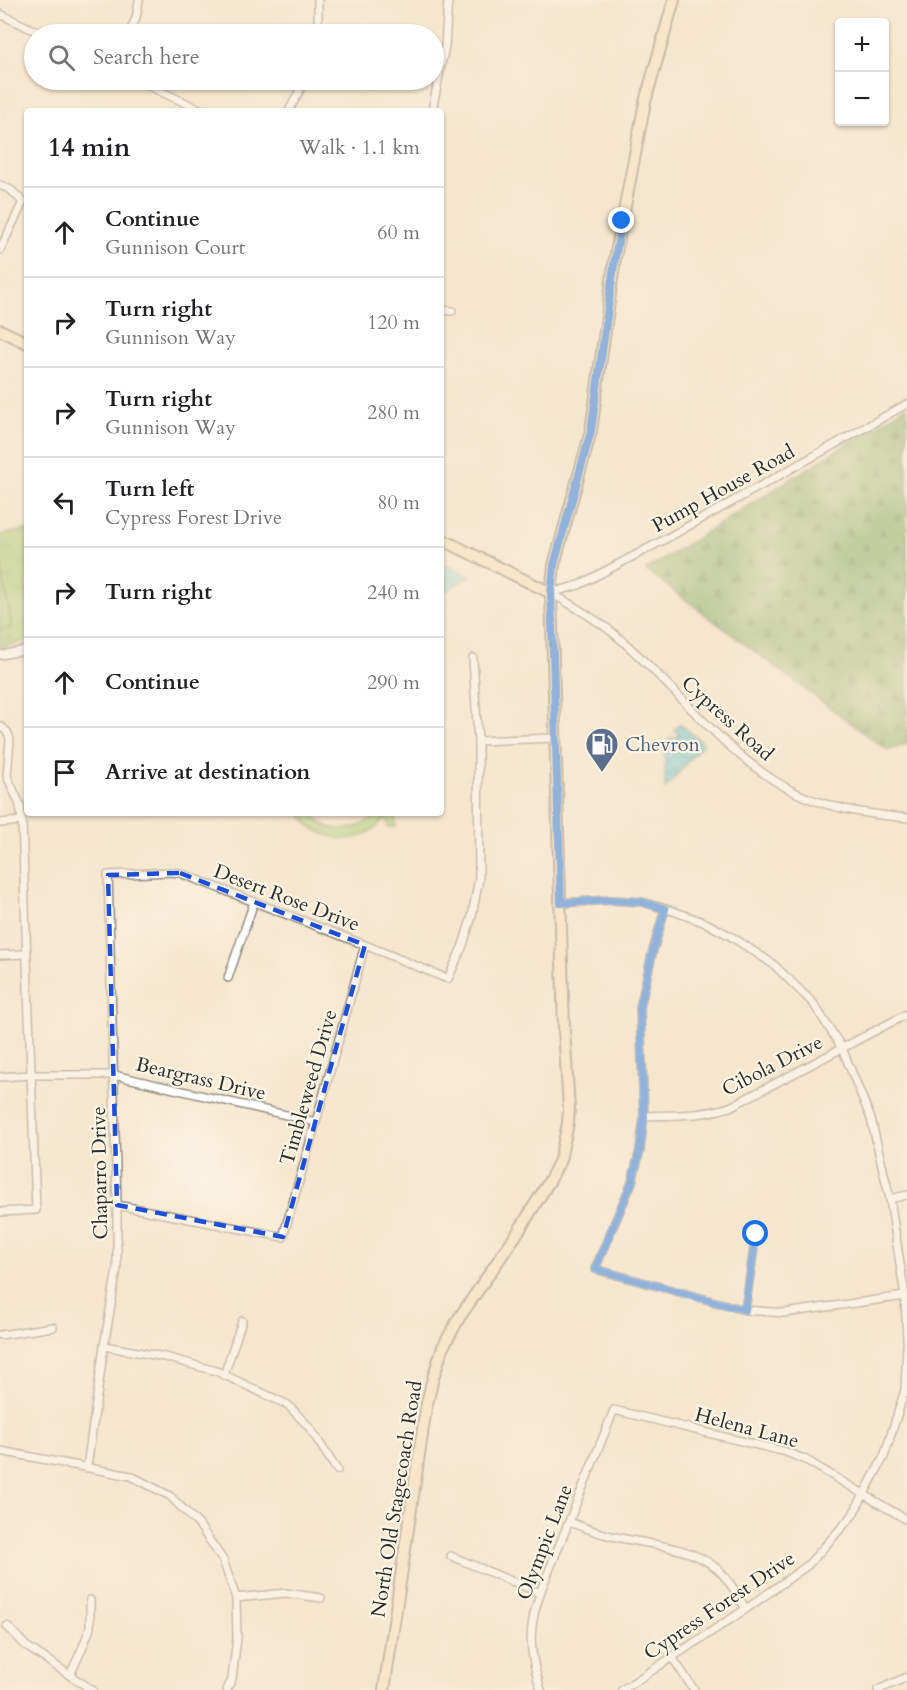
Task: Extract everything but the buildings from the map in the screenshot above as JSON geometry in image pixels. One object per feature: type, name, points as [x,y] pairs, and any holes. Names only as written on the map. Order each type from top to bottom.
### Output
[{"type":"street","points":[[133,24],[139,0]]},
{"type":"street","points":[[318,0],[318,24]]},
{"type":"street","points":[[444,51],[448,0]]},
{"type":"street","name":"North Old Stagecoach Road","points":[[384,1690],[426,1408],[433,1377],[443,1347],[459,1318],[520,1229],[550,1180],[560,1160],[564,1143],[568,1109],[551,593],[554,565],[591,431],[615,258],[645,102],[674,0]]},
{"type":"street","points":[[0,14],[24,25]]},
{"type":"street","points":[[158,90],[197,108]]},
{"type":"street","points":[[291,108],[300,90]]},
{"type":"street","points":[[433,108],[436,90]]},
{"type":"street","points":[[0,185],[11,190],[23,202],[0,250]]},
{"type":"street","points":[[444,310],[452,310]]},
{"type":"street","points":[[0,330],[24,342]]},
{"type":"street","name":"Pump House Road","points":[[551,593],[579,585],[660,542],[907,404]]},
{"type":"street","points":[[444,540],[551,593]]},
{"type":"street","name":"Cypress Road","points":[[551,593],[586,613],[612,632],[753,767],[786,788],[822,803],[871,815],[907,818]]},
{"type":"street","points":[[0,656],[24,651]]},
{"type":"street","points":[[472,658],[478,741],[555,738]]},
{"type":"street","points":[[0,726],[9,735],[7,777],[20,805],[22,821],[36,1210],[0,1212]]},
{"type":"street","name":"Desert Rose Drive","points":[[108,875],[180,873],[448,980],[472,916],[479,878],[478,741]]},
{"type":"street","points":[[0,823],[22,821]]},
{"type":"street","name":"Chaparro Drive","points":[[87,1467],[117,1269],[108,875]]},
{"type":"street","points":[[561,903],[611,900],[642,902],[706,923],[773,964],[813,1003],[842,1048],[871,1119],[890,1199],[904,1296],[907,1340]]},
{"type":"street","points":[[228,978],[254,902]]},
{"type":"street","points":[[665,909],[640,1008],[644,1116],[640,1150],[632,1182],[595,1269],[745,1310],[784,1313],[904,1296]]},
{"type":"street","name":"Timbleweed Drive","points":[[117,1205],[283,1237],[364,945]]},
{"type":"street","points":[[0,955],[26,954]]},
{"type":"street","name":"Cibola Drive","points":[[644,1116],[711,1113],[730,1107],[907,1014]]},
{"type":"street","points":[[0,1077],[31,1075]]},
{"type":"street","name":"Beargrass Drive","points":[[31,1075],[114,1075],[316,1122]]},
{"type":"street","points":[[890,1199],[907,1195]]},
{"type":"street","points":[[745,1310],[756,1234]]},
{"type":"street","points":[[224,1375],[242,1322]]},
{"type":"street","points":[[0,1335],[53,1327]]},
{"type":"street","name":"Cypress Forest Drive","points":[[622,1690],[746,1609],[808,1565],[852,1516],[884,1457],[906,1390],[907,1345]]},
{"type":"street","points":[[104,1346],[165,1357],[224,1375],[288,1405],[309,1427],[337,1470]]},
{"type":"street","name":"Helena Lane","points":[[614,1410],[786,1452],[806,1460],[907,1520]]},
{"type":"street","name":"Olympic Lane","points":[[541,1690],[531,1643],[532,1621],[540,1593],[614,1410]]},
{"type":"street","points":[[0,1451],[131,1476],[171,1496],[199,1525],[223,1560],[236,1598],[237,1638],[232,1678],[227,1690]]},
{"type":"street","points":[[569,1522],[604,1534],[682,1551],[699,1557],[717,1569],[734,1588],[746,1609]]},
{"type":"street","points":[[451,1556],[540,1593]]},
{"type":"street","points":[[236,1598],[286,1593],[321,1598]]},
{"type":"street","points":[[70,1675],[90,1628],[90,1600]]},
{"type":"street","points":[[7,1626],[26,1646],[92,1690]]},
{"type":"street","points":[[672,1657],[694,1690]]},
{"type":"street","points":[[878,1690],[907,1677]]},
{"type":"highlighted area","points":[[180,873],[365,945],[283,1237],[117,1205],[108,875]]},
{"type":"green space","points":[[907,406],[907,744],[888,751],[646,570]]},
{"type":"green space","points":[[24,531],[24,642],[0,647],[0,535]]},
{"type":"green space","points":[[0,560],[12,627],[0,630]]},
{"type":"green space","points":[[303,816],[314,816],[326,826],[344,829],[353,828],[374,816],[395,816],[396,827],[388,827],[386,817],[368,833],[347,839],[322,833],[308,824]]},
{"type":"water","points":[[444,563],[470,576],[444,592]]},
{"type":"water","points":[[680,724],[703,743],[665,789],[665,745],[671,737],[675,739],[679,734],[675,730]]},
{"type":"place","name":"Chevron","points":[[602,773]]},
{"type":"route","points":[[622,221],[591,431],[554,565],[551,593],[561,903],[611,900],[642,902],[665,909],[640,1008],[644,1116],[640,1150],[632,1182],[595,1269],[745,1310],[756,1234]]}]
